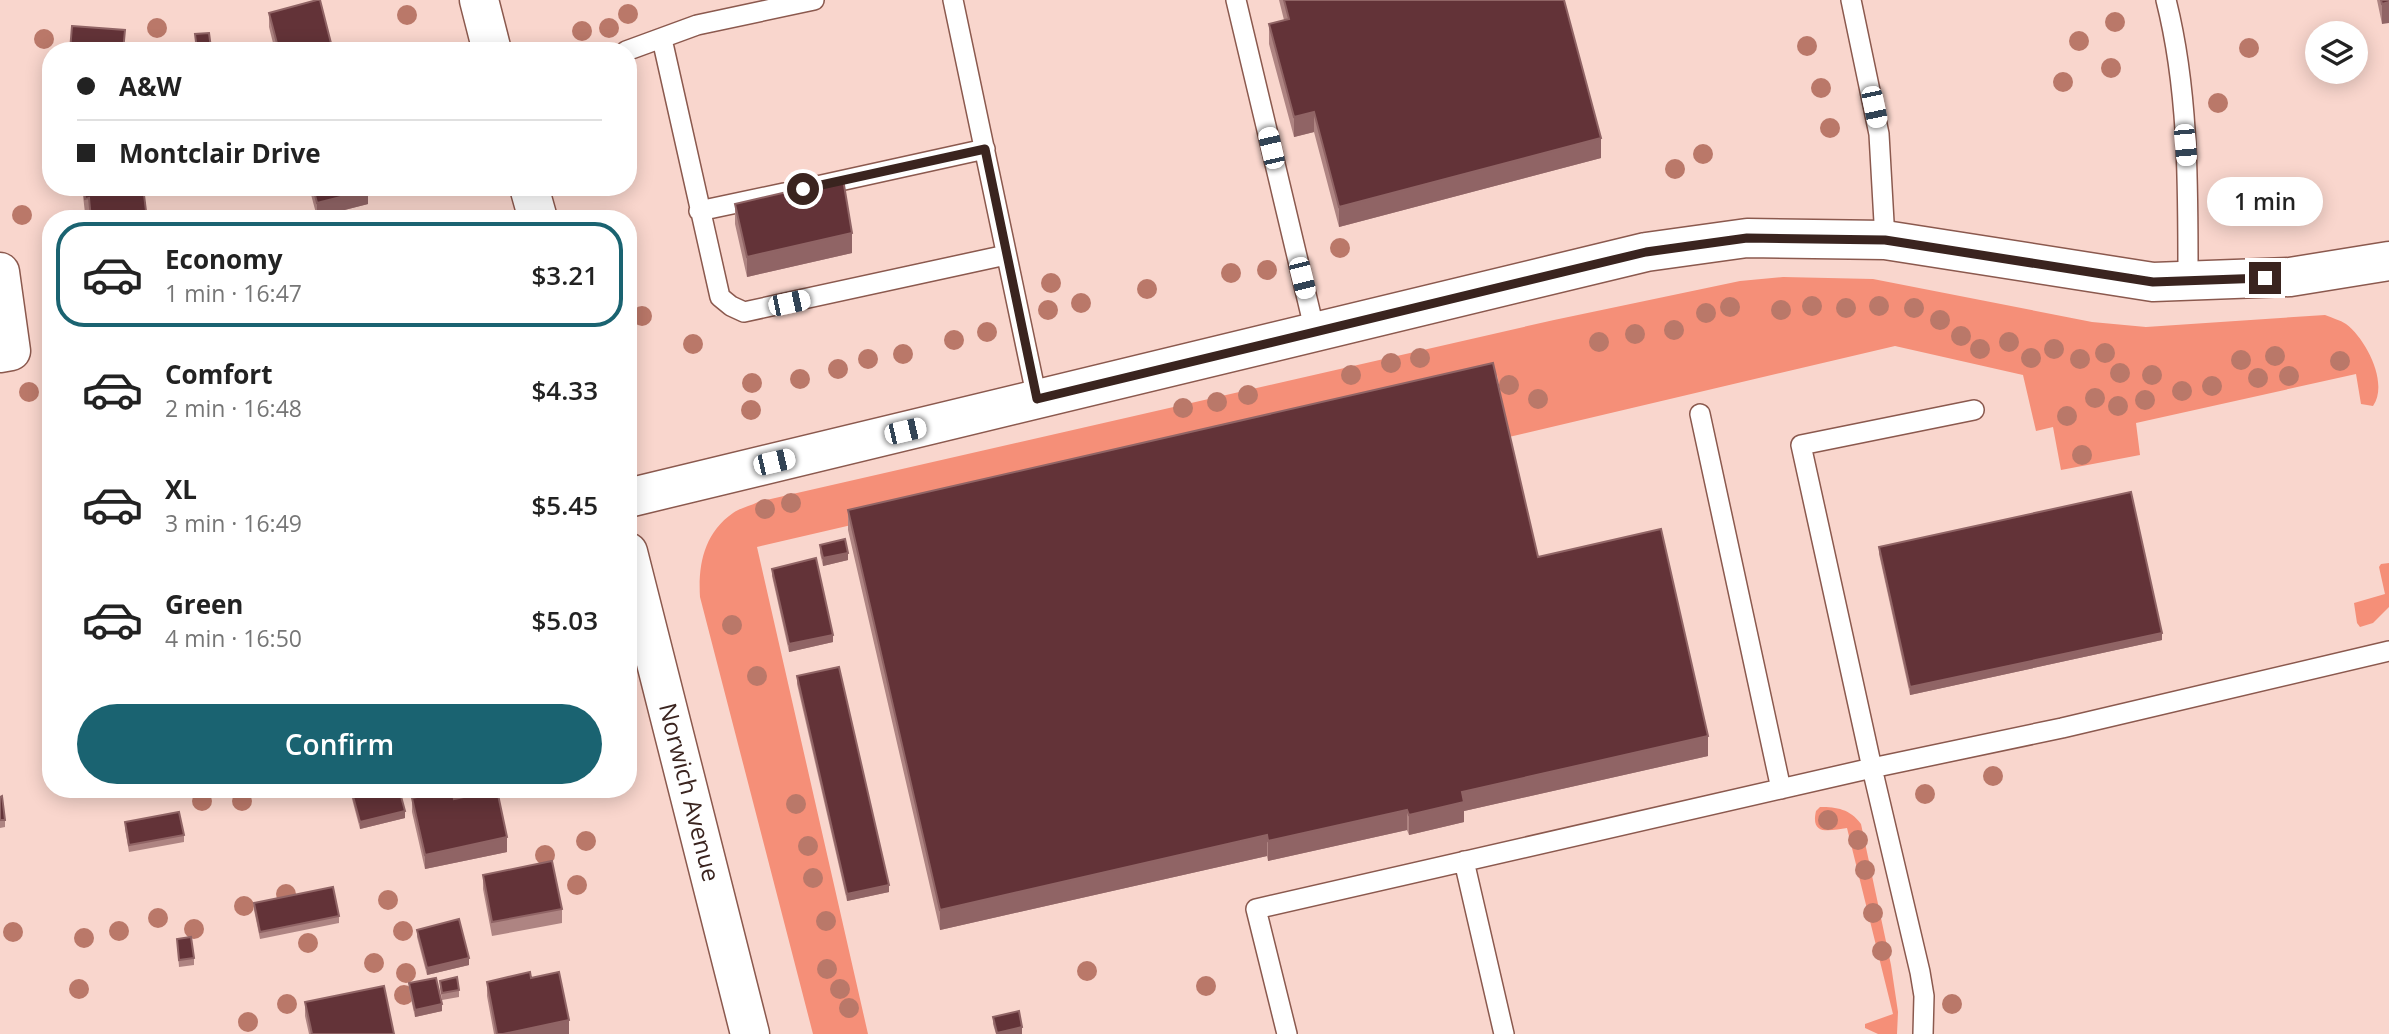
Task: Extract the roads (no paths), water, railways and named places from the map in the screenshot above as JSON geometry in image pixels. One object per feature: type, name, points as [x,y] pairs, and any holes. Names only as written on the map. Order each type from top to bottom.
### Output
[{"type":"street","points":[[479,0],[490,42]]},
{"type":"street","points":[[637,496],[1646,252],[1747,238],[1885,240],[2153,282],[2290,277],[2387,269]]},
{"type":"street","points":[[0,272],[11,351],[0,353]]},
{"type":"street","name":"Norwich Avenue","points":[[637,588],[750,1034]]},
{"type":"lane","points":[[637,47],[697,25],[814,0]]},
{"type":"lane","points":[[953,0],[1037,399]]},
{"type":"lane","points":[[1236,0],[1315,332]]},
{"type":"lane","points":[[1851,0],[1879,134],[1885,240]]},
{"type":"lane","points":[[2166,0],[2176,42],[2187,170],[2188,281]]},
{"type":"lane","points":[[662,39],[720,297],[731,306],[744,312],[1006,255]]},
{"type":"lane","points":[[699,211],[985,149]]},
{"type":"lane","points":[[1923,1034],[1924,996],[1920,972],[1801,445],[1974,410]]},
{"type":"lane","points":[[1700,414],[1781,789]]},
{"type":"lane","points":[[1287,1034],[1256,909],[1872,768],[2062,728],[2389,651]]},
{"type":"lane","points":[[1464,862],[1504,1034]]}]
